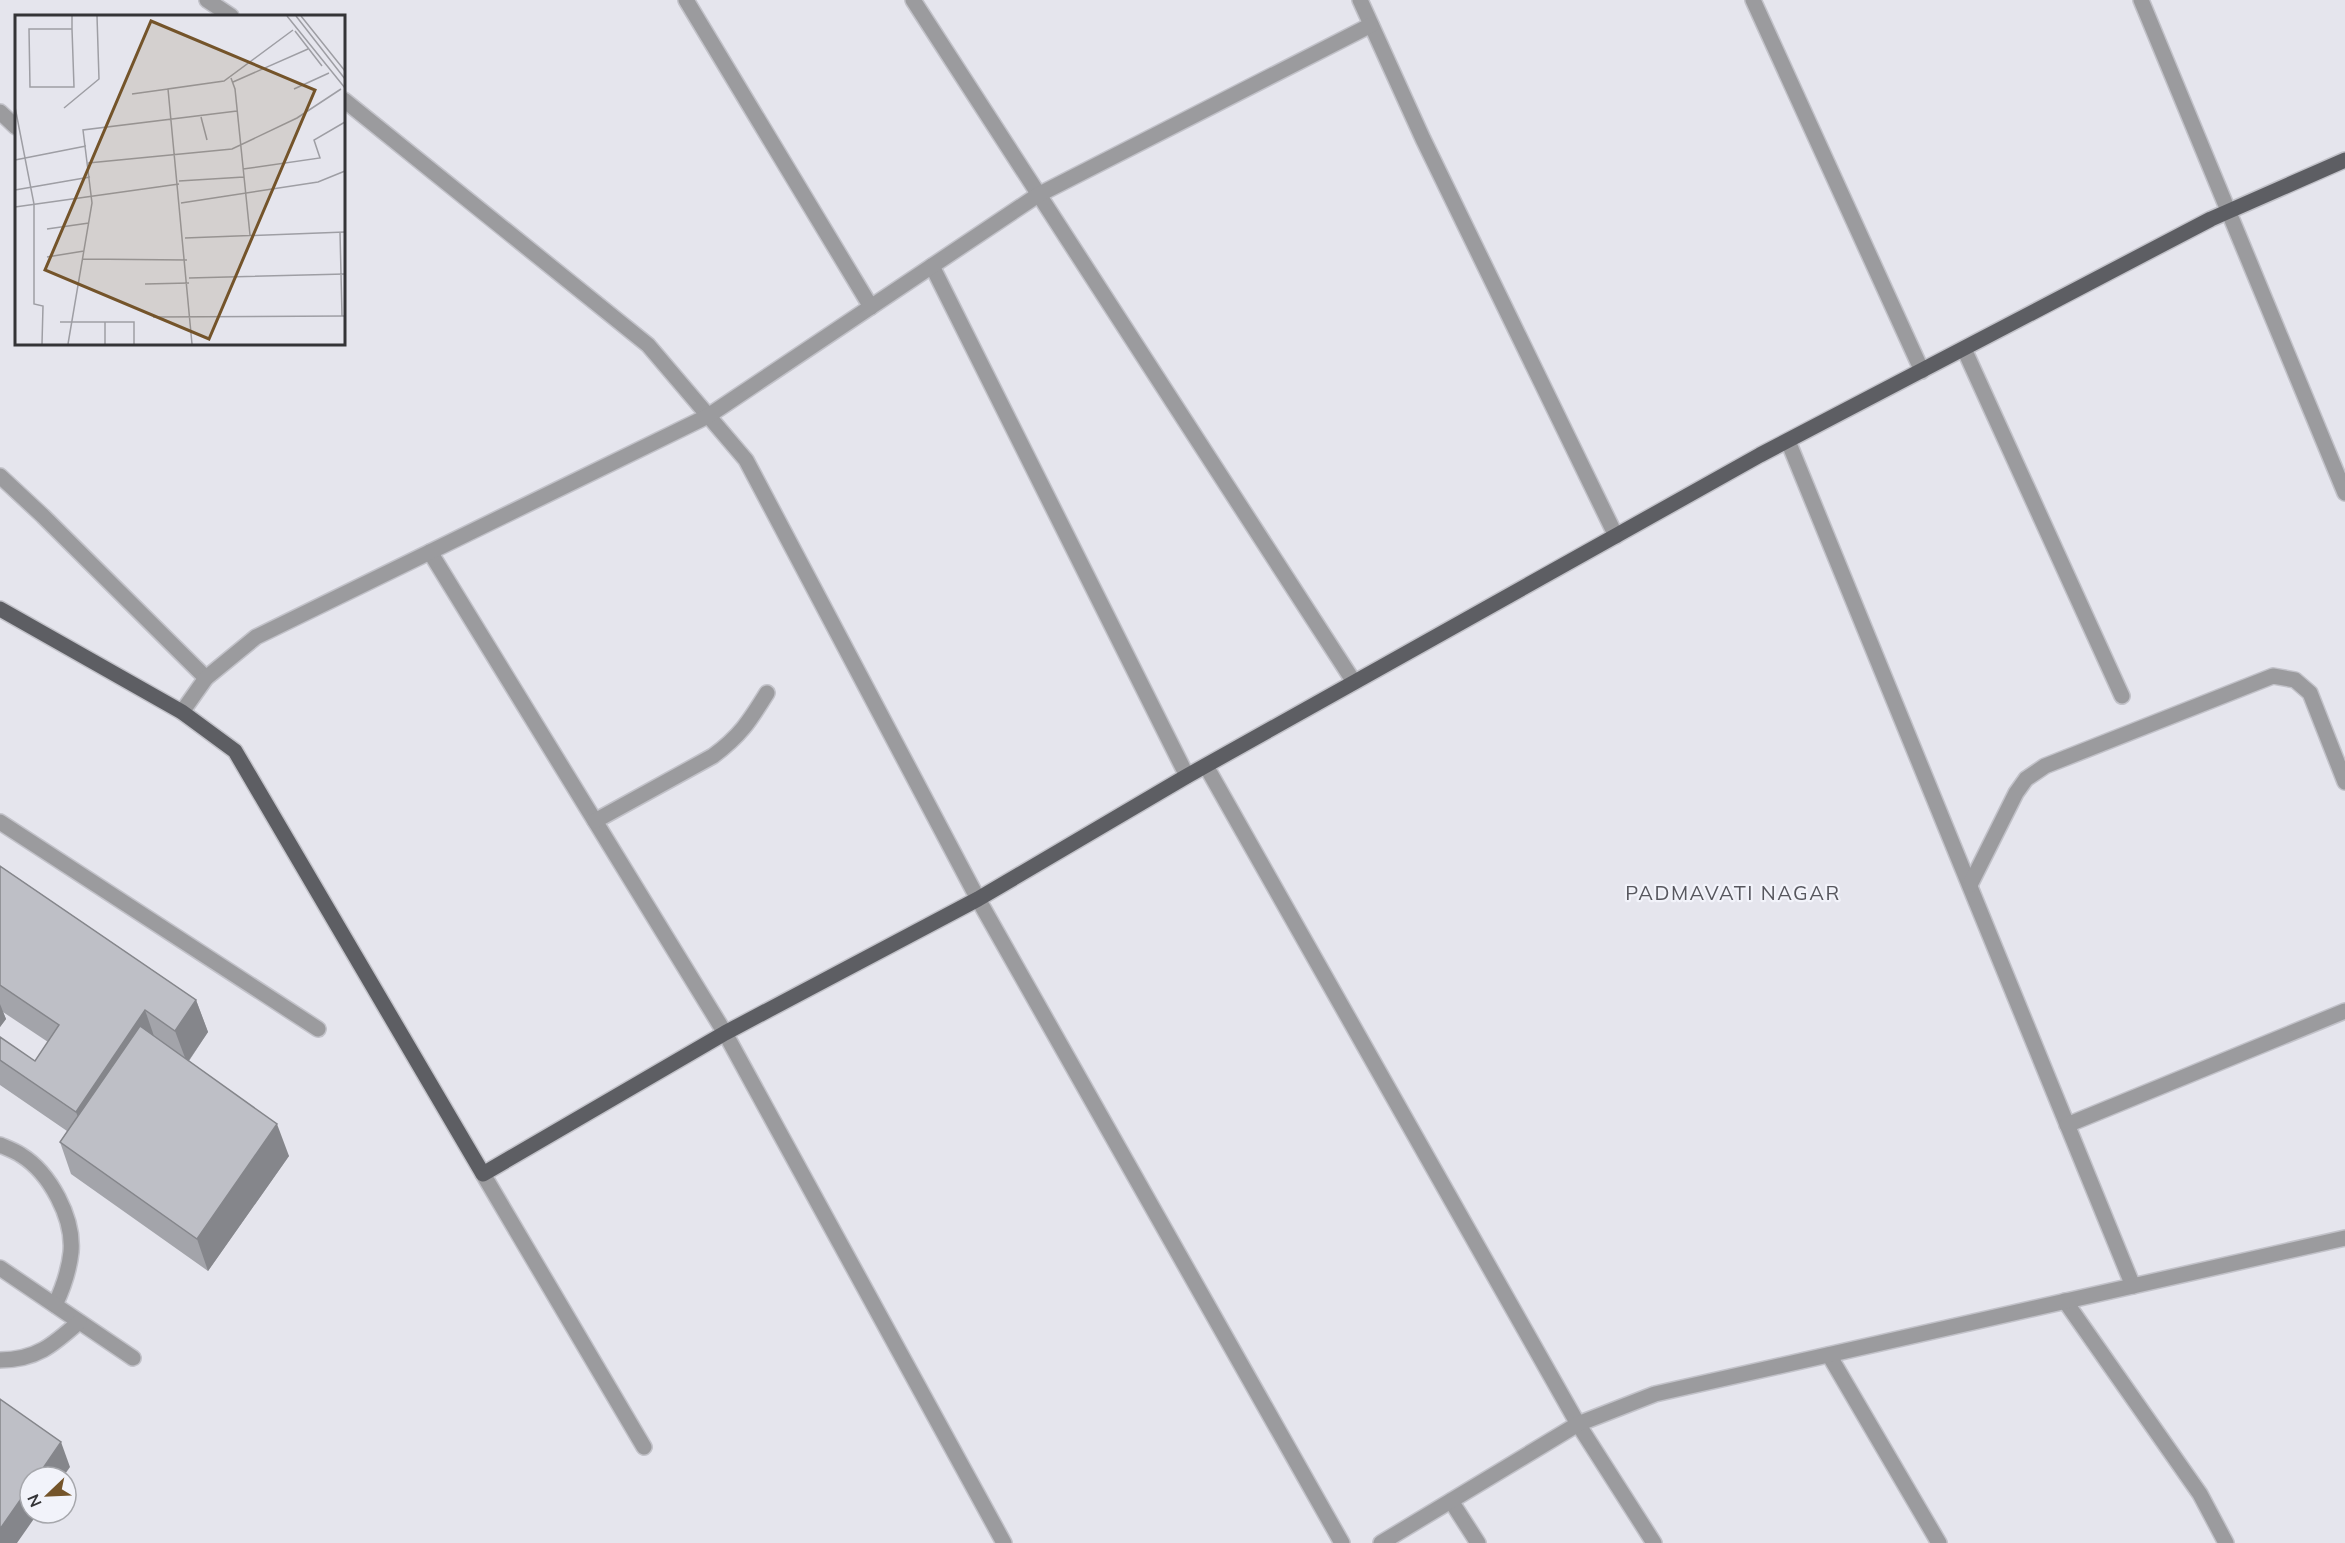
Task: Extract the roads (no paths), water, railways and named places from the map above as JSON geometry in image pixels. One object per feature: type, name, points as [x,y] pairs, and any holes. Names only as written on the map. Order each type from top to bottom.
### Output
[{"type":"main road","points":[[0,609],[182,712],[235,752],[483,1174],[725,1032],[978,899],[1187,776],[1788,441],[2227,212],[2345,160]]},
{"type":"street","points":[[207,0],[230,15]]},
{"type":"street","points":[[686,0],[870,307]]},
{"type":"street","points":[[913,0],[1354,682]]},
{"type":"street","points":[[1360,0],[1423,139],[1616,536]]},
{"type":"street","points":[[1753,0],[1922,371]]},
{"type":"street","points":[[2141,0],[2345,493]]},
{"type":"street","points":[[182,712],[206,678],[256,638],[708,416],[1038,195],[1371,25]]},
{"type":"street","points":[[345,101],[648,345],[746,460],[978,899],[1342,1543]]},
{"type":"street","points":[[0,112],[15,126]]},
{"type":"street","points":[[932,266],[1187,776]]},
{"type":"street","points":[[1964,349],[2122,696]]},
{"type":"street","points":[[1788,441],[2133,1286]]},
{"type":"street","points":[[0,476],[206,678]]},
{"type":"street","points":[[430,552],[725,1032],[1004,1543]]},
{"type":"street","points":[[1970,885],[2016,794],[2026,779],[2045,766],[2273,676],[2295,680],[2310,693],[2345,782]]},
{"type":"street","points":[[595,821],[713,756],[745,729],[767,693]]},
{"type":"street","points":[[1206,766],[1578,1425],[1654,1543]]},
{"type":"street","points":[[0,822],[318,1029]]},
{"type":"street","points":[[2067,1125],[2345,1011]]},
{"type":"street","points":[[0,1145],[22,1156],[49,1181],[65,1213],[71,1249],[64,1285],[55,1305]]},
{"type":"street","points":[[483,1174],[644,1447]]},
{"type":"street","points":[[1381,1543],[1578,1425],[1655,1394],[2345,1238]]},
{"type":"street","points":[[0,1268],[133,1358]]},
{"type":"street","points":[[2065,1301],[2200,1494],[2226,1543]]},
{"type":"street","points":[[0,1360],[17,1360],[43,1351],[79,1322]]},
{"type":"street","points":[[1829,1355],[1940,1543]]},
{"type":"street","points":[[1451,1500],[1478,1543]]},
{"type":"district","name":"PADMAVATI NAGAR","points":[[1733,893]]}]
